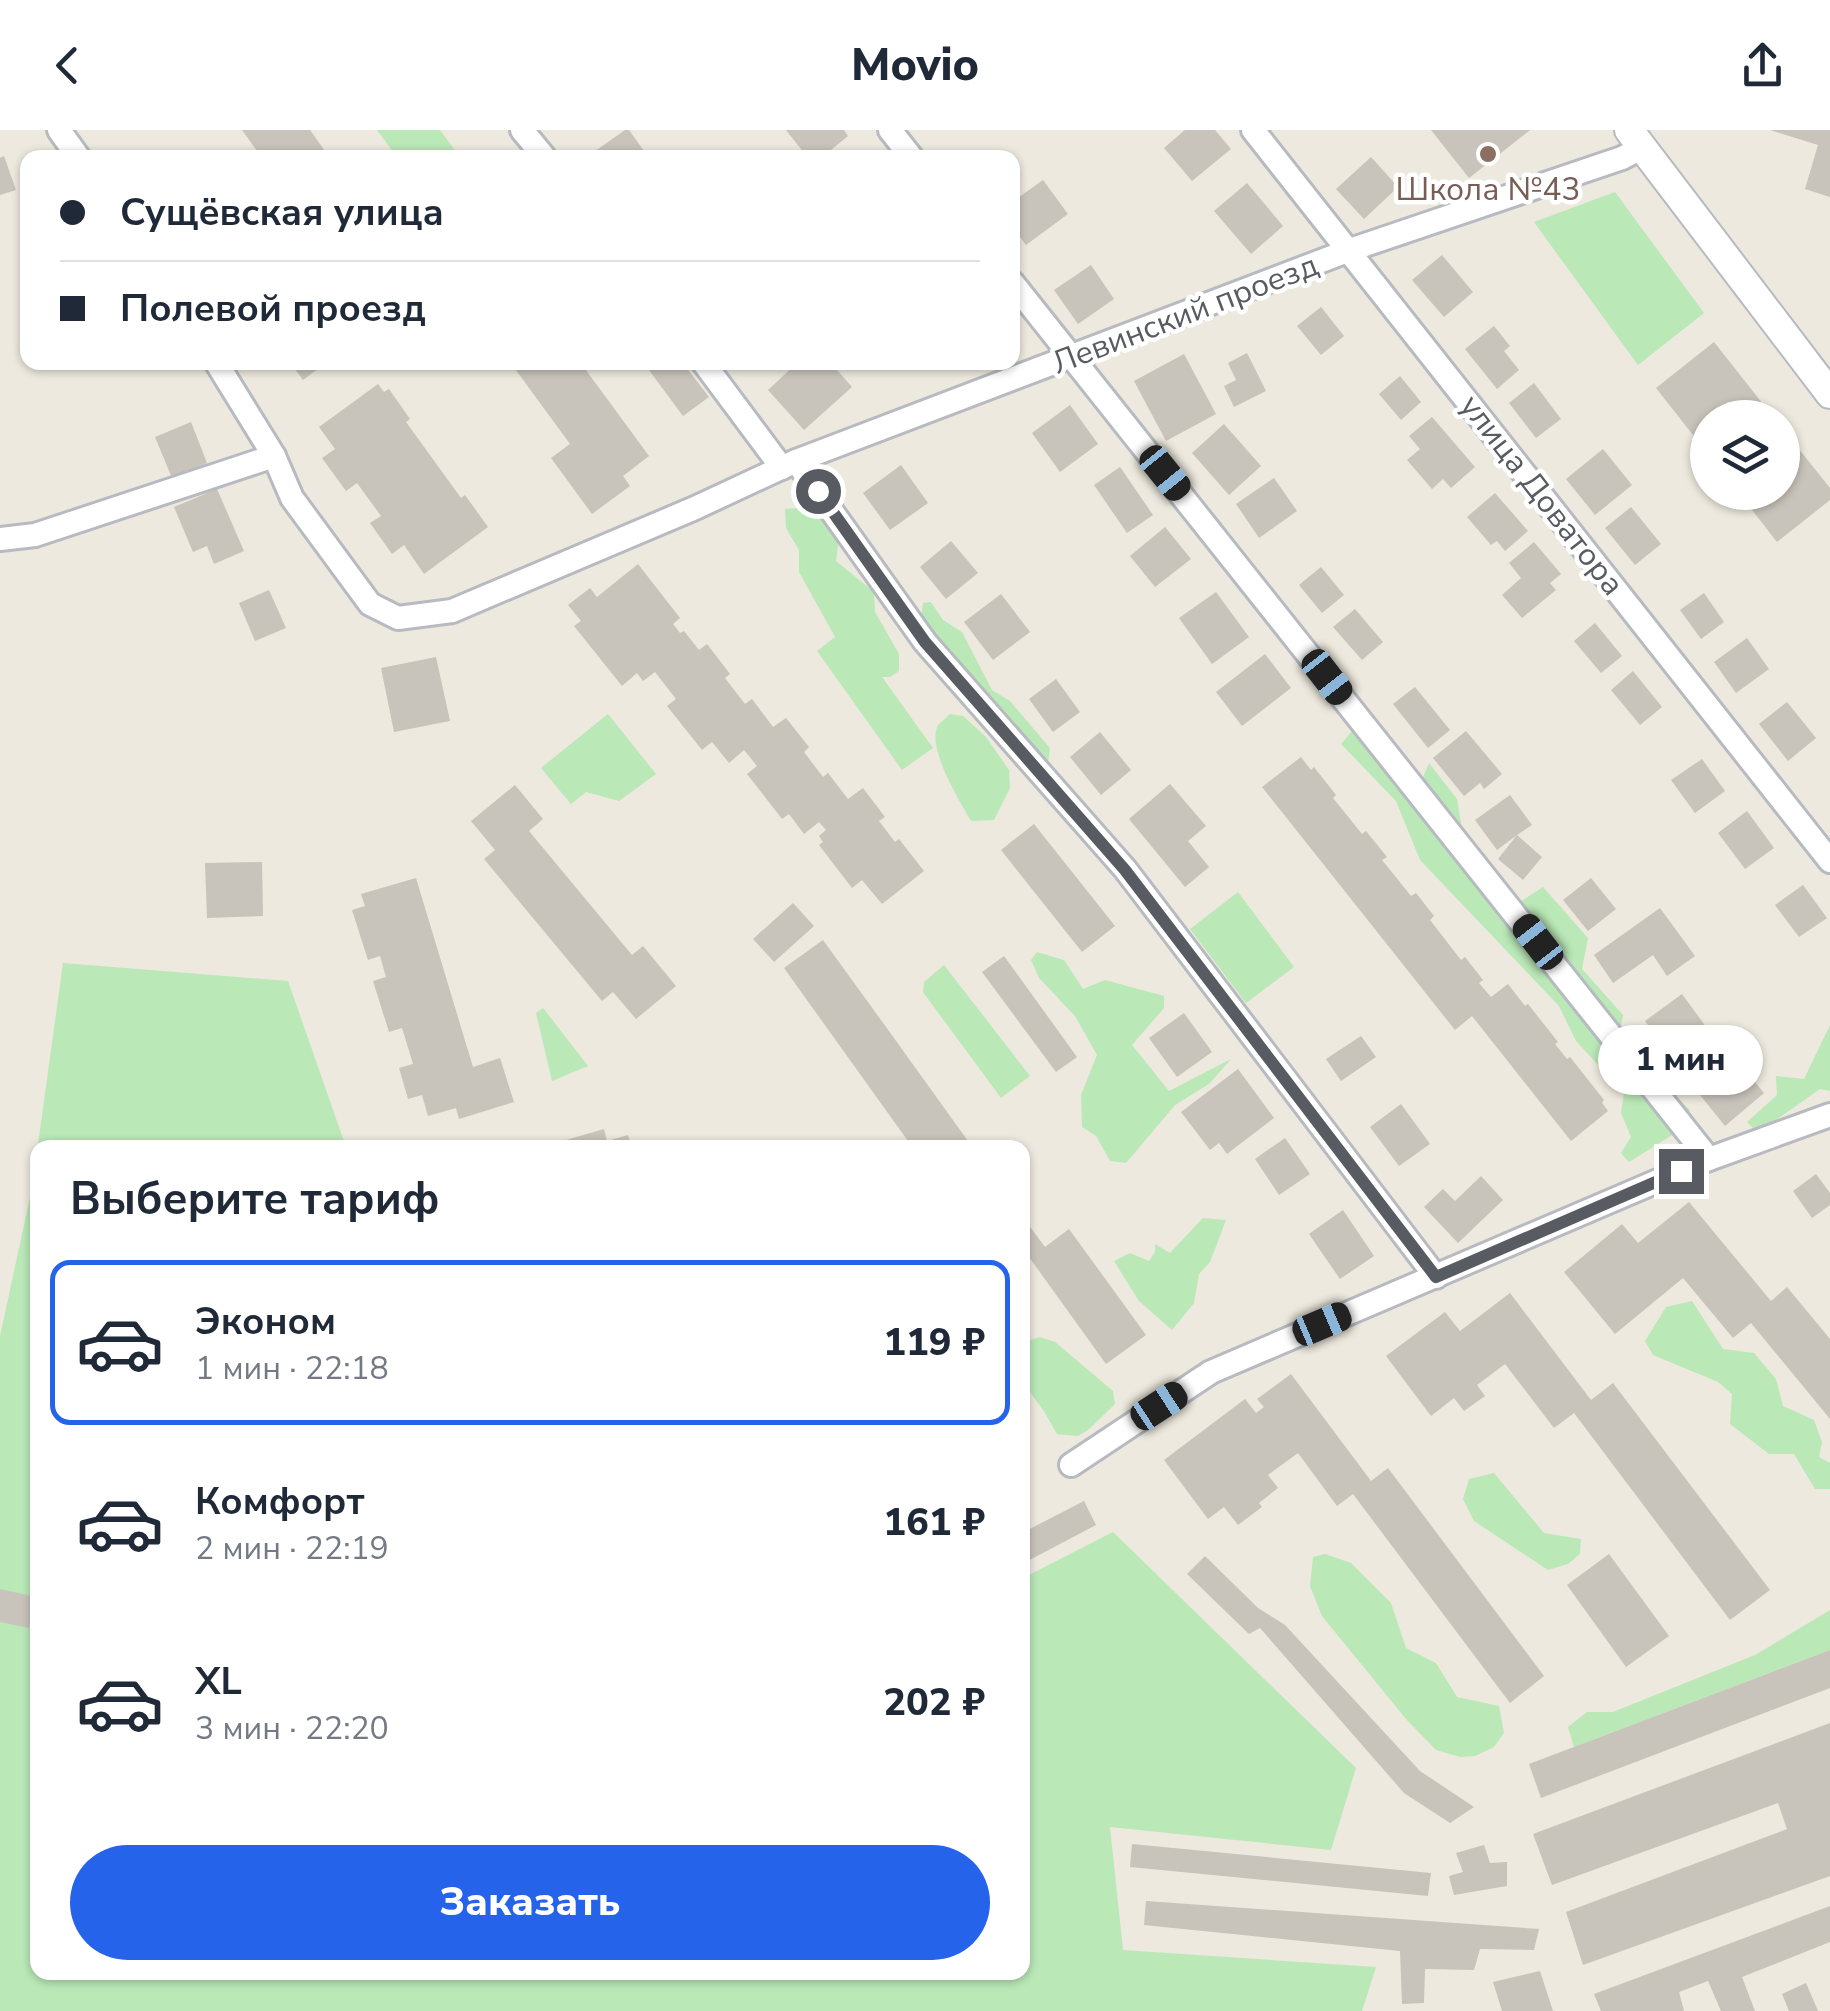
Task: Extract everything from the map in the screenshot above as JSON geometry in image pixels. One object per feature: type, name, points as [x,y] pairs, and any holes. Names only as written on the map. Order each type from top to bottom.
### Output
[{"type":"street","points":[[522,130],[538,150]]},
{"type":"street","points":[[890,130],[906,150]]},
{"type":"street","name":"улица Доватора","points":[[1253,130],[1830,861]]},
{"type":"street","points":[[1635,139],[1830,394]]},
{"type":"street","name":"Левинский проезд","points":[[274,456],[292,498],[370,604],[398,618],[452,611],[789,464],[1350,250],[1622,158],[1635,139]]},
{"type":"street","points":[[1020,292],[1709,1159]]},
{"type":"street","points":[[0,539],[34,535],[274,456],[221,370]]},
{"type":"street","points":[[711,370],[789,464],[925,642],[1125,870],[1436,1277]]},
{"type":"street","points":[[1071,1465],[1211,1372],[1709,1159],[1830,1116]]},
{"type":"green space","points":[[377,130],[440,130],[455,150],[392,150]]},
{"type":"green space","points":[[1615,192],[1704,313],[1638,365],[1534,222]]},
{"type":"green space","points":[[829,506],[839,537],[836,561],[874,592],[875,612],[899,654],[899,671],[882,677],[933,748],[902,770],[817,651],[835,637],[799,572],[799,550],[786,528],[785,509]]},
{"type":"green space","points":[[931,602],[943,620],[962,632],[992,690],[1010,701],[1050,748],[1048,763],[960,676],[921,618],[923,603]]},
{"type":"green space","points":[[608,714],[656,774],[619,801],[586,792],[571,804],[541,768]]},
{"type":"green space","points":[[950,714],[963,716],[986,737],[1009,770],[1010,788],[994,820],[971,821],[940,760],[938,725]]},
{"type":"green space","points":[[1353,730],[1414,799],[1429,763],[1457,799],[1462,829],[1480,862],[1518,903],[1543,887],[1588,938],[1582,969],[1623,1015],[1614,1066],[1626,1083],[1673,1094],[1690,1110],[1685,1127],[1629,1162],[1621,1153],[1631,1137],[1621,1113],[1624,1093],[1576,1041],[1559,1006],[1420,860],[1396,801],[1341,744]]},
{"type":"green space","points":[[1238,892],[1294,967],[1246,1003],[1190,929]]},
{"type":"green space","points":[[1037,952],[1064,960],[1083,989],[1105,980],[1164,996],[1164,1008],[1132,1045],[1169,1091],[1231,1059],[1209,1084],[1175,1105],[1126,1163],[1110,1161],[1096,1136],[1082,1127],[1081,1095],[1097,1055],[1075,1016],[1039,978],[1031,960]]},
{"type":"green space","points":[[63,963],[288,981],[344,1140],[39,1140]]},
{"type":"green space","points":[[944,965],[1030,1076],[1001,1098],[923,992],[924,982]]},
{"type":"green space","points":[[543,1008],[588,1066],[552,1081],[536,1013]]},
{"type":"green space","points":[[1830,1025],[1830,1091],[1820,1089],[1770,1124],[1753,1128],[1747,1122],[1777,1095],[1776,1076],[1804,1079]]},
{"type":"green space","points":[[30,1197],[30,1980],[1030,1980],[1030,1574],[1113,1532],[1356,1768],[1331,1850],[1110,1827],[1123,1950],[1376,1967],[1362,2011],[0,2011],[0,1336]]},
{"type":"green space","points":[[1203,1218],[1226,1220],[1210,1262],[1199,1274],[1194,1303],[1172,1330],[1139,1301],[1114,1261],[1130,1253],[1149,1261],[1155,1244],[1170,1253]]},
{"type":"green space","points":[[1692,1301],[1723,1349],[1754,1353],[1776,1379],[1783,1406],[1814,1420],[1822,1442],[1819,1457],[1830,1463],[1830,1489],[1815,1489],[1794,1454],[1769,1454],[1730,1424],[1732,1394],[1718,1382],[1653,1355],[1645,1341],[1666,1307]]},
{"type":"green space","points":[[1040,1337],[1055,1342],[1113,1391],[1115,1404],[1078,1436],[1057,1434],[1030,1392],[1030,1340]]},
{"type":"green space","points":[[1494,1473],[1544,1533],[1581,1539],[1580,1554],[1568,1564],[1548,1570],[1474,1521],[1463,1499],[1469,1479]]},
{"type":"green space","points":[[1325,1554],[1351,1563],[1391,1603],[1406,1648],[1436,1663],[1457,1697],[1499,1706],[1504,1733],[1494,1747],[1475,1756],[1460,1757],[1436,1750],[1406,1719],[1322,1616],[1310,1586],[1313,1557]]},
{"type":"green space","points":[[1830,1610],[1830,1650],[1574,1747],[1568,1727],[1587,1712],[1613,1712],[1755,1655]]},
{"type":"building","points":[[242,130],[310,130],[324,150],[256,150]]},
{"type":"building","points":[[629,130],[643,150],[597,150]]},
{"type":"building","points":[[786,130],[844,130],[848,136],[831,150],[802,150]]},
{"type":"building","points":[[1185,130],[1215,130],[1231,149],[1192,181],[1164,148]]},
{"type":"building","name":"Школа №43","points":[[1431,130],[1530,130],[1469,178]]},
{"type":"building","points":[[1770,130],[1830,130],[1830,197],[1805,189],[1818,145]]},
{"type":"building","points":[[4,156],[16,190],[0,195],[0,158]]},
{"type":"building","points":[[1371,157],[1398,187],[1364,219],[1336,189]]},
{"type":"building","points":[[1043,180],[1068,214],[1026,245],[1020,237],[1020,196]]},
{"type":"building","points":[[1247,183],[1283,226],[1251,254],[1214,211]]},
{"type":"building","points":[[1442,255],[1473,292],[1444,317],[1412,280]]},
{"type":"building","points":[[1091,265],[1114,299],[1078,324],[1054,290]]},
{"type":"building","points":[[1321,307],[1344,336],[1321,355],[1297,326]]},
{"type":"building","points":[[1494,326],[1510,346],[1504,351],[1519,370],[1497,389],[1465,349]]},
{"type":"building","points":[[1714,342],[1760,400],[1690,400],[1690,431],[1656,388]]},
{"type":"building","points":[[1247,353],[1266,391],[1234,407],[1224,386],[1236,380],[1228,363]]},
{"type":"building","points":[[1184,354],[1216,414],[1166,441],[1134,381]]},
{"type":"building","points":[[296,370],[316,370],[303,380]]},
{"type":"building","points":[[516,370],[586,370],[649,456],[623,476],[630,486],[592,514],[551,458],[570,444]]},
{"type":"building","points":[[649,370],[688,370],[709,397],[683,416]]},
{"type":"building","points":[[789,370],[837,370],[852,387],[804,430],[768,390]]},
{"type":"building","points":[[1400,376],[1421,402],[1401,420],[1379,394]]},
{"type":"building","points":[[1534,383],[1561,419],[1536,438],[1509,403]]},
{"type":"building","points":[[378,384],[384,392],[389,389],[410,419],[406,422],[461,498],[465,495],[488,527],[424,574],[404,545],[392,554],[370,523],[381,516],[357,483],[346,491],[322,458],[335,449],[319,427]]},
{"type":"building","points":[[1070,405],[1098,444],[1060,472],[1032,433]]},
{"type":"building","points":[[1432,417],[1475,467],[1451,488],[1443,479],[1432,489],[1407,460],[1420,449],[1409,436]]},
{"type":"building","points":[[191,422],[207,463],[172,478],[155,437]]},
{"type":"building","points":[[1224,424],[1261,466],[1229,495],[1192,453]]},
{"type":"building","points":[[1603,449],[1632,485],[1595,515],[1566,479]]},
{"type":"building","points":[[1800,450],[1830,488],[1830,500],[1777,542],[1752,510],[1800,510]]},
{"type":"building","points":[[901,465],[928,503],[890,530],[863,493]]},
{"type":"building","points":[[1120,467],[1153,515],[1127,533],[1094,485]]},
{"type":"building","points":[[1274,478],[1297,511],[1259,538],[1236,504]]},
{"type":"building","points":[[217,489],[244,551],[214,564],[207,546],[193,552],[174,507]]},
{"type":"building","points":[[1495,493],[1528,531],[1505,551],[1497,541],[1491,545],[1467,517]]},
{"type":"building","points":[[1631,507],[1661,544],[1635,565],[1605,528]]},
{"type":"building","points":[[1165,527],[1191,559],[1155,587],[1130,556]]},
{"type":"building","points":[[951,541],[978,573],[946,599],[920,567]]},
{"type":"building","points":[[1534,542],[1561,574],[1550,583],[1556,590],[1522,618],[1502,595],[1521,578],[1509,563]]},
{"type":"building","points":[[638,564],[680,618],[673,624],[699,650],[707,644],[730,674],[725,678],[745,704],[752,699],[773,727],[786,718],[809,747],[804,752],[823,777],[828,773],[848,799],[863,788],[885,817],[879,821],[924,871],[882,904],[862,880],[852,888],[819,845],[823,842],[819,836],[826,830],[819,822],[804,834],[789,814],[782,819],[747,774],[757,766],[744,750],[729,763],[712,742],[702,750],[667,706],[676,699],[655,672],[643,681],[637,673],[622,686],[574,626],[581,621],[568,605],[590,588],[597,597]]},
{"type":"building","points":[[1321,567],[1344,595],[1322,613],[1299,585]]},
{"type":"building","points":[[269,590],[286,628],[255,641],[239,603]]},
{"type":"building","points":[[1216,592],[1249,637],[1212,664],[1179,618]]},
{"type":"building","points":[[1704,593],[1724,622],[1701,639],[1680,610]]},
{"type":"building","points":[[1001,594],[1030,632],[993,660],[964,622]]},
{"type":"building","points":[[1355,609],[1383,642],[1362,660],[1333,627]]},
{"type":"building","points":[[1595,623],[1622,656],[1601,673],[1574,641]]},
{"type":"building","points":[[1747,638],[1769,669],[1736,693],[1714,662]]},
{"type":"building","points":[[1265,654],[1291,688],[1242,726],[1216,692]]},
{"type":"building","points":[[436,657],[450,721],[394,732],[381,668]]},
{"type":"building","points":[[1633,671],[1662,707],[1640,725],[1611,690]]},
{"type":"building","points":[[1056,679],[1080,712],[1053,732],[1029,699]]},
{"type":"building","points":[[1415,687],[1450,730],[1428,748],[1393,704]]},
{"type":"building","points":[[1787,702],[1816,738],[1788,761],[1759,724]]},
{"type":"building","points":[[1466,731],[1502,774],[1484,789],[1480,783],[1464,796],[1433,758]]},
{"type":"building","points":[[1100,732],[1131,770],[1101,795],[1070,757]]},
{"type":"building","points":[[1301,757],[1311,770],[1314,767],[1362,834],[1366,831],[1387,857],[1382,860],[1411,896],[1416,893],[1434,916],[1430,920],[1461,960],[1465,957],[1491,997],[1508,984],[1604,1100],[1608,1111],[1571,1141],[1472,1016],[1455,1030],[1262,787]]},
{"type":"building","points":[[1702,759],[1725,791],[1695,813],[1671,780]]},
{"type":"building","points":[[1170,784],[1206,826],[1188,841],[1209,867],[1185,887],[1129,819]]},
{"type":"building","points":[[515,785],[543,819],[529,831],[632,955],[643,946],[676,986],[636,1019],[613,992],[602,1001],[484,859],[495,850],[471,821]]},
{"type":"building","points":[[1510,795],[1532,825],[1497,850],[1475,820]]},
{"type":"building","points":[[1747,811],[1774,848],[1745,869],[1718,833]]},
{"type":"building","points":[[1034,824],[1115,926],[1082,952],[1001,850]]},
{"type":"building","points":[[1517,835],[1542,857],[1523,880],[1498,859]]},
{"type":"building","points":[[262,862],[263,916],[207,918],[205,863]]},
{"type":"building","points":[[416,878],[473,1067],[500,1058],[514,1102],[459,1119],[456,1108],[428,1116],[422,1095],[408,1099],[399,1068],[413,1064],[402,1028],[389,1032],[373,981],[386,977],[380,956],[368,960],[352,910],[365,906],[361,894]]},
{"type":"building","points":[[1591,878],[1616,909],[1588,931],[1563,900]]},
{"type":"building","points":[[1803,885],[1827,918],[1799,937],[1775,905]]},
{"type":"building","points":[[793,903],[814,926],[774,962],[753,939]]},
{"type":"building","points":[[1660,908],[1695,956],[1667,976],[1653,955],[1613,983],[1594,955]]},
{"type":"building","points":[[823,940],[967,1140],[907,1140],[784,968]]},
{"type":"building","points":[[1004,956],[1077,1057],[1056,1072],[982,972]]},
{"type":"building","points":[[1682,994],[1712,1035],[1689,1052],[1684,1045],[1670,1055],[1645,1021]]},
{"type":"building","points":[[1184,1013],[1212,1052],[1177,1077],[1149,1038]]},
{"type":"building","points":[[1361,1036],[1376,1057],[1341,1081],[1326,1059]]},
{"type":"building","points":[[1739,1063],[1764,1093],[1725,1126],[1700,1095]]},
{"type":"building","points":[[1238,1069],[1274,1118],[1227,1154],[1219,1143],[1210,1150],[1181,1112]]},
{"type":"building","points":[[1401,1104],[1430,1144],[1399,1166],[1370,1127]]},
{"type":"building","points":[[604,1129],[607,1140],[566,1140]]},
{"type":"building","points":[[1285,1138],[1310,1174],[1279,1195],[1255,1159]]},
{"type":"building","points":[[1816,1174],[1830,1193],[1830,1205],[1812,1218],[1793,1191]]},
{"type":"building","points":[[1481,1176],[1503,1200],[1458,1243],[1424,1207],[1443,1189],[1455,1201]]},
{"type":"building","points":[[1689,1202],[1771,1301],[1787,1287],[1830,1339],[1830,1419],[1751,1323],[1733,1338],[1683,1278],[1615,1334],[1564,1272],[1622,1224],[1638,1243]]},
{"type":"building","points":[[1343,1210],[1374,1256],[1340,1279],[1309,1234]]},
{"type":"building","points":[[1030,1227],[1045,1247],[1069,1229],[1146,1335],[1106,1364],[1030,1258]]},
{"type":"building","points":[[1510,1293],[1591,1400],[1613,1383],[1770,1590],[1730,1620],[1574,1413],[1554,1428],[1505,1364],[1477,1385],[1485,1396],[1464,1411],[1454,1398],[1431,1416],[1386,1356],[1445,1312],[1460,1331]]},
{"type":"building","points":[[1291,1374],[1371,1481],[1388,1468],[1544,1676],[1510,1703],[1353,1494],[1337,1506],[1298,1453],[1268,1475],[1278,1488],[1259,1503],[1262,1507],[1238,1525],[1224,1507],[1208,1519],[1164,1460],[1245,1399],[1256,1413],[1264,1407],[1257,1399]]},
{"type":"building","points":[[1084,1501],[1096,1525],[1030,1560],[1030,1529]]},
{"type":"building","points":[[1609,1554],[1669,1636],[1626,1667],[1567,1585]]},
{"type":"building","points":[[1205,1556],[1258,1608],[1285,1625],[1420,1771],[1474,1807],[1450,1823],[1404,1793],[1260,1628],[1249,1634],[1187,1574]]},
{"type":"building","points":[[0,1589],[30,1596],[29,1628],[0,1622]]},
{"type":"building","points":[[1830,1650],[1830,1688],[1541,1798],[1529,1764]]},
{"type":"building","points":[[1830,1723],[1830,1876],[1583,1965],[1566,1912],[1787,1829],[1778,1803],[1552,1885],[1533,1834]]},
{"type":"building","points":[[1132,1844],[1431,1873],[1428,1896],[1130,1867]]},
{"type":"building","points":[[1484,1845],[1490,1863],[1507,1862],[1507,1886],[1454,1895],[1449,1876],[1463,1872],[1456,1853]]},
{"type":"building","points":[[1146,1901],[1539,1929],[1534,1950],[1480,1949],[1474,1970],[1425,1969],[1424,2003],[1402,2004],[1400,1951],[1144,1925]]},
{"type":"building","points":[[1830,1906],[1830,1942],[1742,1977],[1755,2011],[1721,2011],[1708,1981],[1679,1992],[1684,2011],[1601,2011],[1594,1994]]},
{"type":"building","points":[[1540,1971],[1553,2011],[1502,2011],[1493,1982]]},
{"type":"building","points":[[1806,1983],[1818,2011],[1789,2011],[1782,1994]]},
{"type":"place","name":"Школа №43","points":[[1488,154]]},
{"type":"route","points":[[818,491],[925,642],[1125,870],[1436,1277],[1681,1171]]}]
